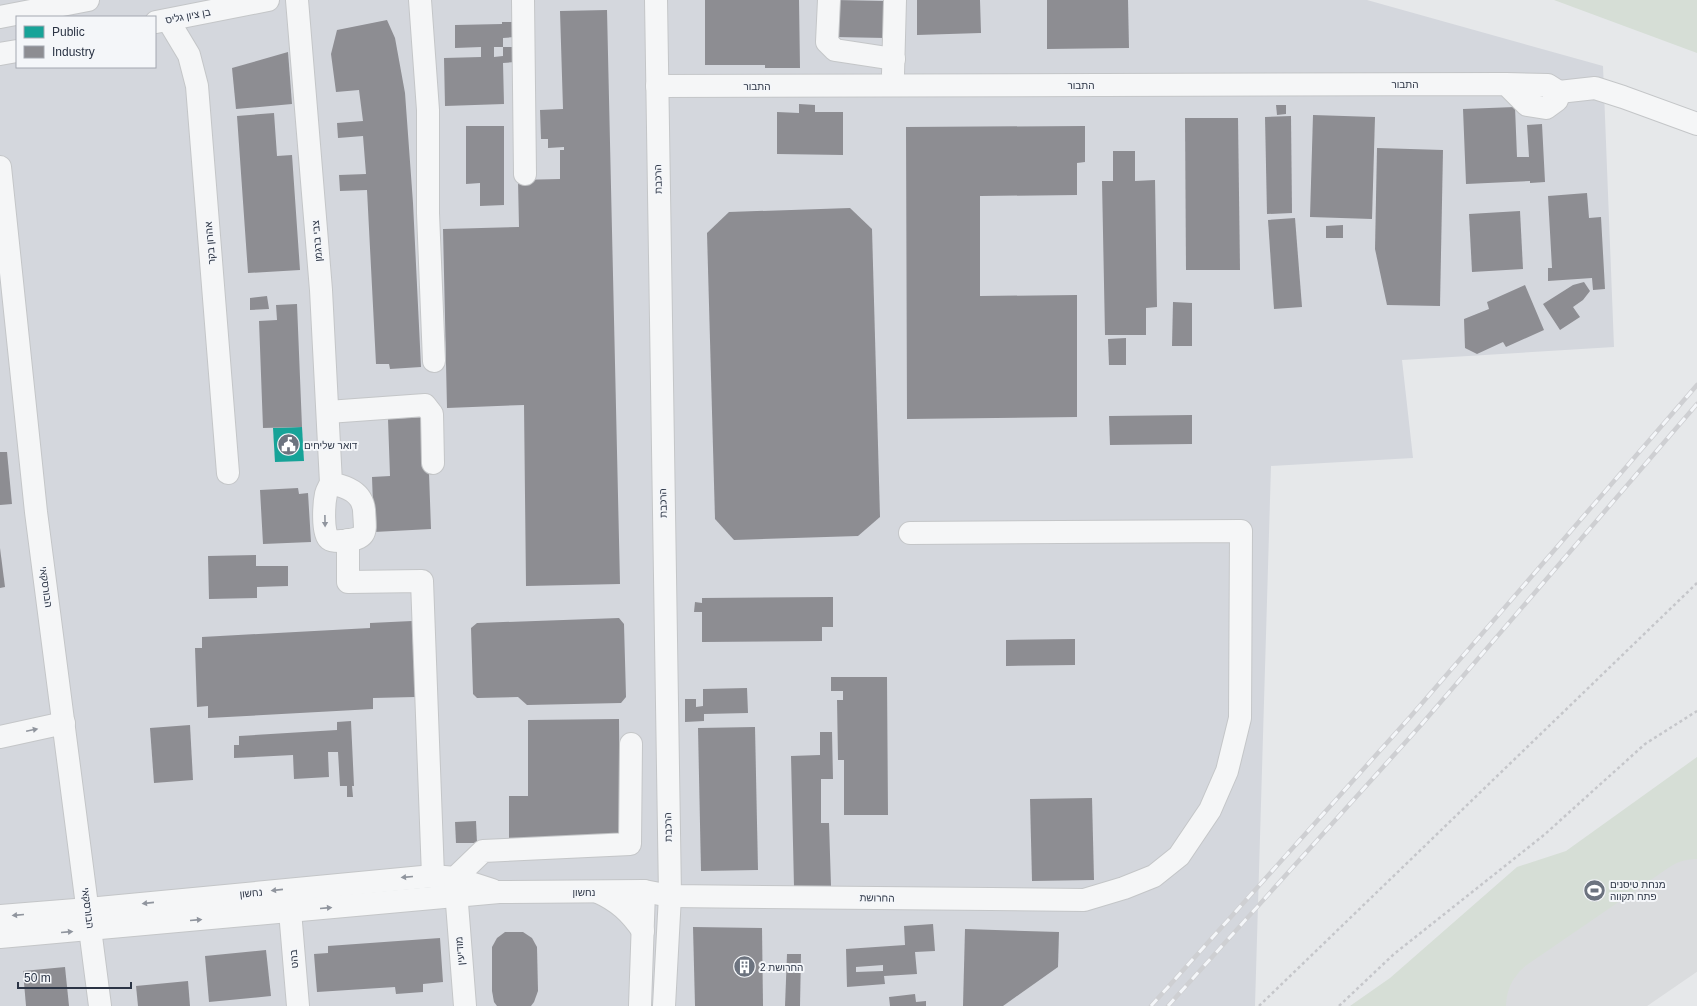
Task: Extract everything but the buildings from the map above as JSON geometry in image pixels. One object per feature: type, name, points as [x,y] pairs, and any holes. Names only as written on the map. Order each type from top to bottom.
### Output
[{"type":"street","points":[[0,17],[29,6],[88,0]]},
{"type":"street","name":"בן ציון גליס","points":[[162,21],[228,4],[268,0]]},
{"type":"street","name":"צבי ברגמן","points":[[297,0],[321,290],[328,412],[331,483],[326,492],[324,502],[325,532],[329,539],[336,542],[348,540]]},
{"type":"street","points":[[420,0],[428,110],[428,213],[434,361]]},
{"type":"street","points":[[523,0],[525,174]]},
{"type":"street","name":"הרכבת","points":[[656,0],[670,896],[664,1006]]},
{"type":"street","points":[[828,0],[827,42],[835,50],[894,59]]},
{"type":"street","points":[[893,85],[895,0]]},
{"type":"street","name":"אהרון בקר","points":[[162,21],[188,55],[197,86],[228,473]]},
{"type":"street","points":[[0,54],[16,51]]},
{"type":"street","name":"התבור","points":[[657,86],[1506,84],[1527,105],[1546,108],[1557,100],[1559,92],[1595,88],[1697,124]]},
{"type":"street","name":"הבורסקאי","points":[[0,167],[36,512],[90,919],[100,1006]]},
{"type":"street","points":[[328,412],[425,405],[432,414],[433,463]]},
{"type":"street","points":[[331,483],[353,490],[360,497],[363,506],[365,529],[362,536],[357,540],[348,540],[348,582],[422,581],[433,876]]},
{"type":"street","name":"החרושת","points":[[670,896],[1084,900],[1124,888],[1154,876],[1179,856],[1213,803],[1226,771],[1240,718],[1241,531],[910,533]]},
{"type":"street","points":[[0,737],[64,723]]},
{"type":"street","points":[[455,887],[483,851],[630,844],[631,744]]},
{"type":"street","name":"נחשון","points":[[0,937],[90,919],[433,876],[455,887]]},
{"type":"street","name":"נחשון","points":[[0,916],[90,919],[290,911],[455,887],[499,892],[644,891],[670,896]]},
{"type":"street","name":"מודיעין","points":[[455,887],[465,1006]]},
{"type":"street","points":[[640,1006],[644,891]]},
{"type":"street","points":[[596,892],[613,899],[627,911],[643,931]]},
{"type":"street","name":"בהט","points":[[290,911],[298,1006]]},
{"type":"path","points":[[1259,1006],[1697,583]]},
{"type":"path","points":[[1339,1006],[1394,954],[1544,835],[1645,744],[1697,711]]},
{"type":"shaded area","points":[[0,0],[1367,0],[1603,66],[1614,347],[1402,360],[1413,458],[1271,466],[1255,1006],[0,1006]]},
{"type":"shaded area","points":[[1554,0],[1697,0],[1697,53]]},
{"type":"shaded area","name":"מנחת טיסנים פתח תקווה","points":[[1697,757],[1697,955],[1632,999],[1629,1006],[1350,1006],[1390,978],[1517,867],[1566,851]]},
{"type":"runway","points":[[1557,1006],[1697,910]]},
{"type":"railway","points":[[1151,1006],[1411,716],[1697,385]]},
{"type":"railway","points":[[1168,1006],[1421,725],[1697,404]]},
{"type":"place","name":"דואר שליחים","points":[[289,445]]},
{"type":"place","name":"מנחת טיסנים פתח תקווה","points":[[1594,890]]},
{"type":"place","name":"החרושת 2","points":[[745,967]]}]
